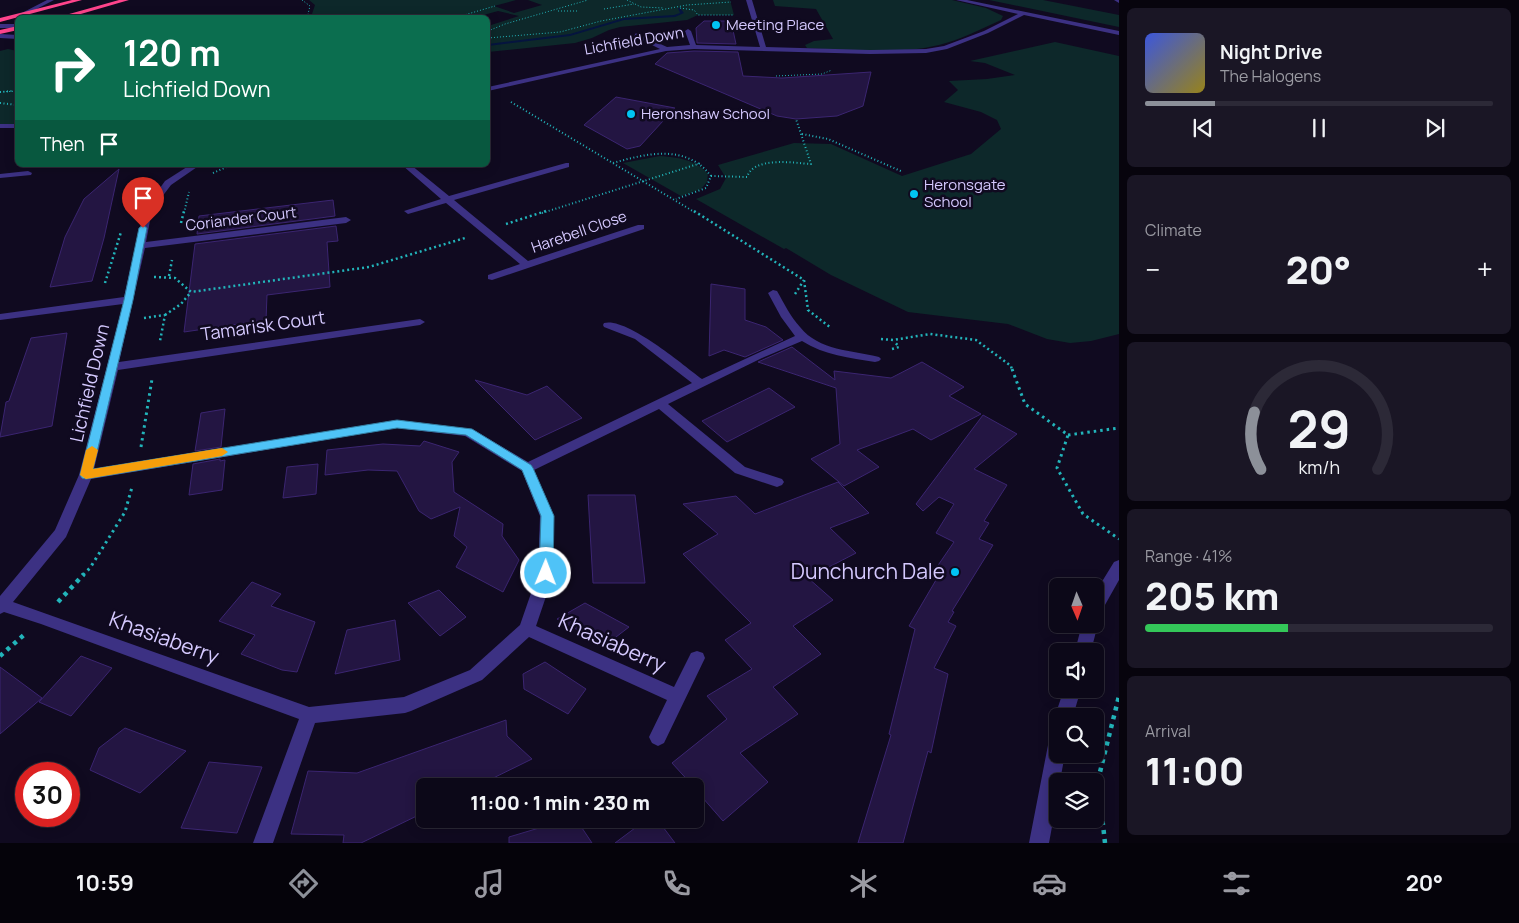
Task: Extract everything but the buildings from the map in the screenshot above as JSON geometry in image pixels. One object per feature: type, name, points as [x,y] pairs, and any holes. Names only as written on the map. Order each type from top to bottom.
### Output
[{"type":"highway","points":[[18,15],[80,0]]},
{"type":"highway","points":[[68,15],[126,0]]},
{"type":"highway","points":[[0,20],[15,16]]},
{"type":"highway","points":[[0,32],[15,28]]},
{"type":"street","points":[[21,14],[51,0]]},
{"type":"street","points":[[959,0],[1119,33]]},
{"type":"street","points":[[749,1],[764,49]]},
{"type":"street","points":[[72,15],[78,12]]},
{"type":"street","name":"Lichfield Down","points":[[490,89],[666,49],[694,47],[870,52],[926,51],[945,48],[1022,14]]},
{"type":"street","points":[[1002,24],[1018,24]]},
{"type":"street","points":[[1041,24],[1099,29]]},
{"type":"street","points":[[0,26],[15,27]]},
{"type":"street","points":[[688,31],[694,47]]},
{"type":"street","points":[[636,35],[658,43],[666,49]]},
{"type":"street","points":[[0,36],[15,37]]},
{"type":"street","points":[[0,126],[15,126]]},
{"type":"street","points":[[408,212],[566,165]]},
{"type":"street","name":"Lichfield Down","points":[[1,606],[61,533],[86,475],[148,210],[168,183],[193,167]]},
{"type":"street","name":"Harebell Close","points":[[408,167],[527,265]]},
{"type":"street","points":[[0,176],[28,173]]},
{"type":"street","name":"Coriander Court","points":[[139,246],[346,220]]},
{"type":"street","name":"Harebell Close","points":[[492,277],[641,227]]},
{"type":"street","points":[[774,293],[783,311],[803,337],[837,352],[875,359]]},
{"type":"street","points":[[0,317],[128,300]]},
{"type":"street","name":"Tamarisk Court","points":[[112,366],[420,322]]},
{"type":"street","points":[[608,325],[639,337],[701,384]]},
{"type":"street","points":[[86,475],[397,424],[468,432],[527,468],[758,356],[803,337]]},
{"type":"street","points":[[660,404],[740,470],[777,482]]},
{"type":"street","name":"Khasiaberry","points":[[1,606],[43,618],[309,715],[405,705],[476,675],[527,629],[546,573],[547,516],[527,468]]},
{"type":"street","points":[[1104,592],[1119,566]]},
{"type":"street","name":"Khasiaberry","points":[[527,629],[678,697]]},
{"type":"street","name":"Khasiaberry","points":[[658,737],[698,658]]},
{"type":"street","points":[[264,843],[309,715]]},
{"type":"street","points":[[1039,843],[1054,763]]},
{"type":"path","points":[[302,0],[310,6],[308,15]]},
{"type":"path","points":[[490,30],[588,0]]},
{"type":"path","points":[[627,0],[649,8],[694,10],[698,14],[734,15]]},
{"type":"path","points":[[490,38],[560,32],[601,21],[708,2],[749,1]]},
{"type":"path","points":[[604,9],[635,4]]},
{"type":"path","points":[[464,15],[495,6]]},
{"type":"path","points":[[554,11],[578,11]]},
{"type":"path","points":[[775,70],[777,78]]},
{"type":"path","points":[[0,92],[15,91]]},
{"type":"path","points":[[510,102],[644,180],[804,280],[808,310],[830,328],[839,331]]},
{"type":"path","points":[[0,103],[15,104]]},
{"type":"path","points":[[711,176],[746,177],[749,171],[766,163],[811,164],[796,119]]},
{"type":"path","points":[[802,134],[828,139],[903,172]]},
{"type":"path","points":[[613,163],[653,154],[670,155],[701,163],[711,176]]},
{"type":"path","points":[[644,180],[701,163]]},
{"type":"path","points":[[208,176],[226,167]]},
{"type":"path","points":[[676,200],[706,188],[711,176]]},
{"type":"path","points":[[169,276],[176,240],[189,192]]},
{"type":"path","points":[[165,315],[181,304],[191,292]]},
{"type":"path","points":[[875,339],[893,340],[930,334],[976,340],[1011,366],[1025,404],[1068,435],[1119,428]]},
{"type":"path","points":[[1068,435],[1057,468],[1083,514],[1119,539]]},
{"type":"path","points":[[1105,843],[1098,780],[1119,696]]},
{"type":"green space","points":[[309,0],[516,0],[494,6],[514,13],[542,5],[528,0],[730,0],[734,15],[698,15],[687,20],[620,27],[575,43],[490,52],[490,25],[519,16],[498,11],[484,15],[312,15],[315,5]]},
{"type":"green space","points":[[773,0],[952,0],[986,8],[1003,16],[1001,20],[963,37],[947,43],[923,48],[873,51],[807,48],[805,45],[814,41],[833,39],[816,9],[775,6]]},
{"type":"green space","points":[[989,0],[1043,0],[1119,15],[1119,27]]},
{"type":"green space","name":"Heronsgate School","points":[[1055,42],[1119,56],[1119,334],[1091,341],[1070,343],[1047,339],[1008,324],[908,312],[831,275],[696,199],[720,189],[726,178],[718,165],[794,143],[831,144],[902,176],[971,154],[1001,129],[997,120],[981,112],[944,102],[958,90],[949,81],[1015,75],[985,63],[970,61]]},
{"type":"green space","points":[[8,49],[15,51],[15,126],[0,126],[0,51]]},
{"type":"green space","points":[[660,156],[680,159],[698,165],[708,174],[707,182],[701,189],[681,196],[623,163]]},
{"type":"waterway","points":[[490,45],[570,35],[624,19],[675,16],[682,13],[679,9]]},
{"type":"slow traffic","points":[[92,450],[86,475],[222,452]]},
{"type":"place","name":"Meeting Place","points":[[716,25]]},
{"type":"place","name":"Heronshaw School","points":[[631,114]]},
{"type":"place","name":"Heronsgate School","points":[[914,194]]},
{"type":"place","name":"Dunchurch Dale","points":[[955,572]]},
{"type":"route","points":[[143,228],[128,300],[86,475],[397,424],[468,432],[527,468],[547,516],[546,573]]}]
